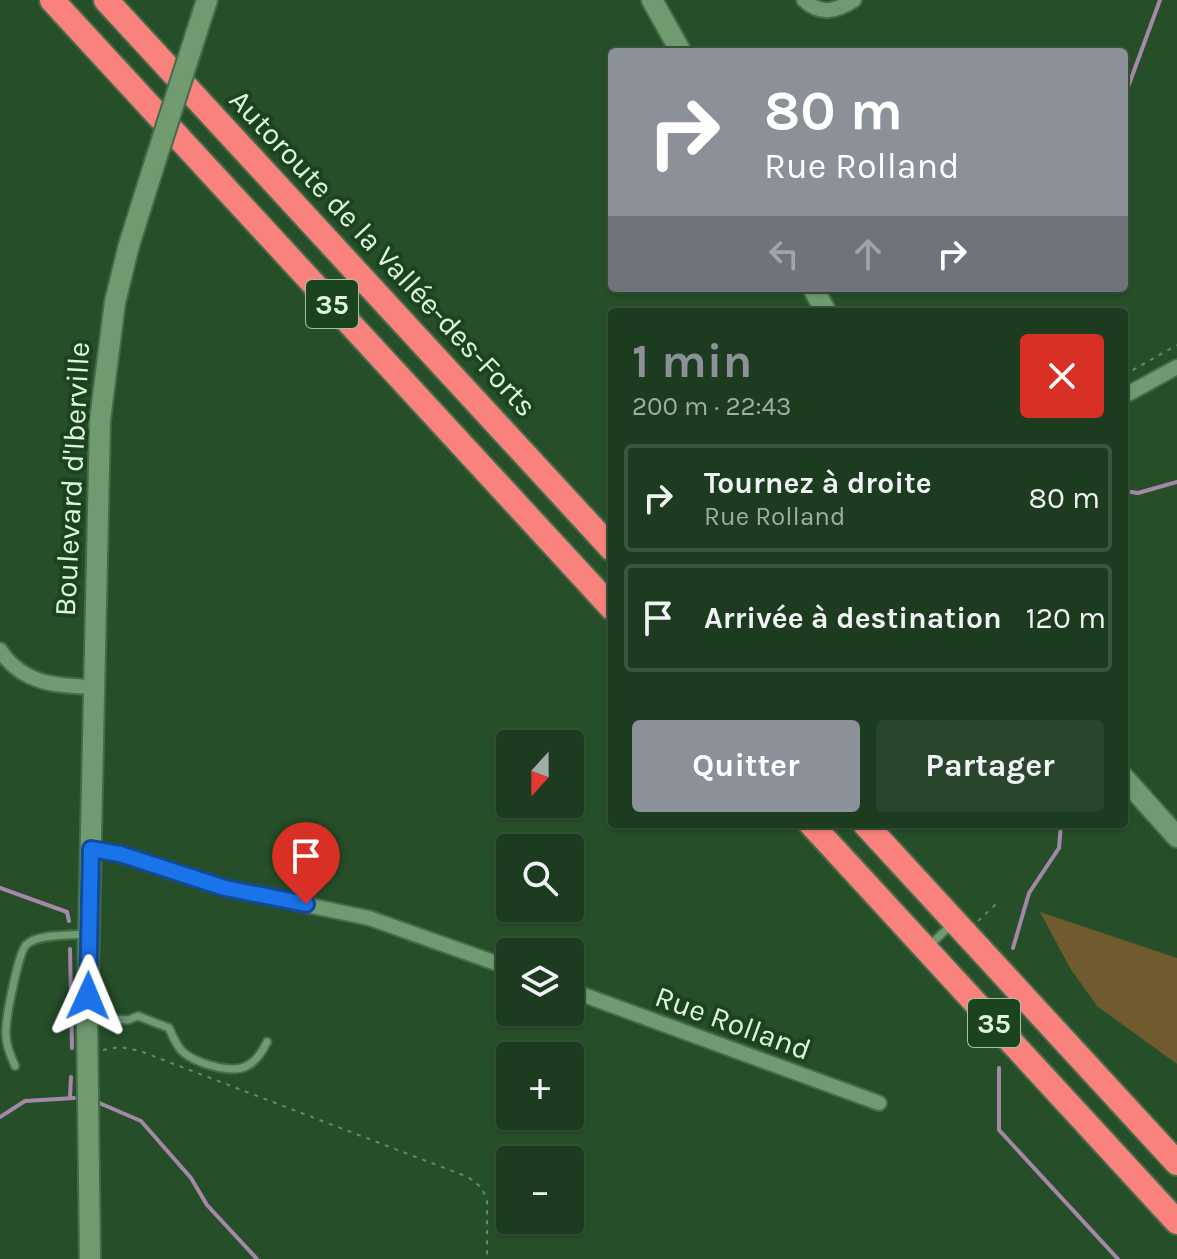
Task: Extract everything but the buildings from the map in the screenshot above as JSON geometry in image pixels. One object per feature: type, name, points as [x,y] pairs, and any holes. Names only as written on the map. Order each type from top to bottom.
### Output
[{"type":"highway","name":"35","points":[[52,0],[608,604]]},
{"type":"highway","name":"Autoroute de la Vallée-des-Forts","points":[[106,0],[608,545]]},
{"type":"highway","name":"35","points":[[815,828],[1177,1222]]},
{"type":"highway","name":"35","points":[[869,828],[1177,1163]]},
{"type":"street","name":"Boulevard d'Iberville","points":[[90,1259],[87,1018],[99,434],[107,353],[124,267],[207,0]]},
{"type":"street","points":[[652,0],[679,48]]},
{"type":"street","points":[[804,0],[813,9],[827,11],[854,0]]},
{"type":"street","points":[[1128,394],[1177,367]]},
{"type":"street","points":[[0,650],[13,666],[34,680],[93,687]]},
{"type":"street","points":[[1128,782],[1177,837]]},
{"type":"street","points":[[91,849],[120,854],[225,888],[369,918],[496,963]]},
{"type":"street","name":"Rue Rolland","points":[[584,995],[879,1103]]},
{"type":"lane","points":[[926,949],[960,927]]},
{"type":"lane","points":[[15,1066],[5,1029],[25,946],[53,936],[89,934]]},
{"type":"lane","points":[[87,1018],[128,1020],[138,1016],[169,1028],[180,1050],[186,1054],[227,1070],[255,1061],[267,1042]]},
{"type":"path","points":[[1128,373],[1177,345]]},
{"type":"path","points":[[960,927],[996,904]]},
{"type":"path","points":[[87,1058],[103,1050],[120,1047],[140,1051],[468,1177],[482,1188],[487,1201],[487,1259]]},
{"type":"shaded area","points":[[1040,912],[1177,958],[1177,1064],[1097,1006],[1070,968]]},
{"type":"waterway","points":[[1128,87],[1160,0]]},
{"type":"waterway","points":[[1128,492],[1138,493],[1177,482]]},
{"type":"waterway","points":[[1013,948],[1029,893],[1059,848],[1061,828]]},
{"type":"waterway","points":[[0,888],[67,912],[69,921]]},
{"type":"waterway","points":[[70,949],[72,1048]]},
{"type":"waterway","points":[[999,1068],[999,1130],[1118,1259]]},
{"type":"waterway","points":[[70,1097],[71,1077]]},
{"type":"waterway","points":[[0,1117],[25,1101],[74,1098]]},
{"type":"waterway","points":[[97,1102],[141,1121],[191,1178],[207,1205],[257,1259]]},
{"type":"route","points":[[88,996],[91,849],[120,854],[225,888],[306,904]]}]
